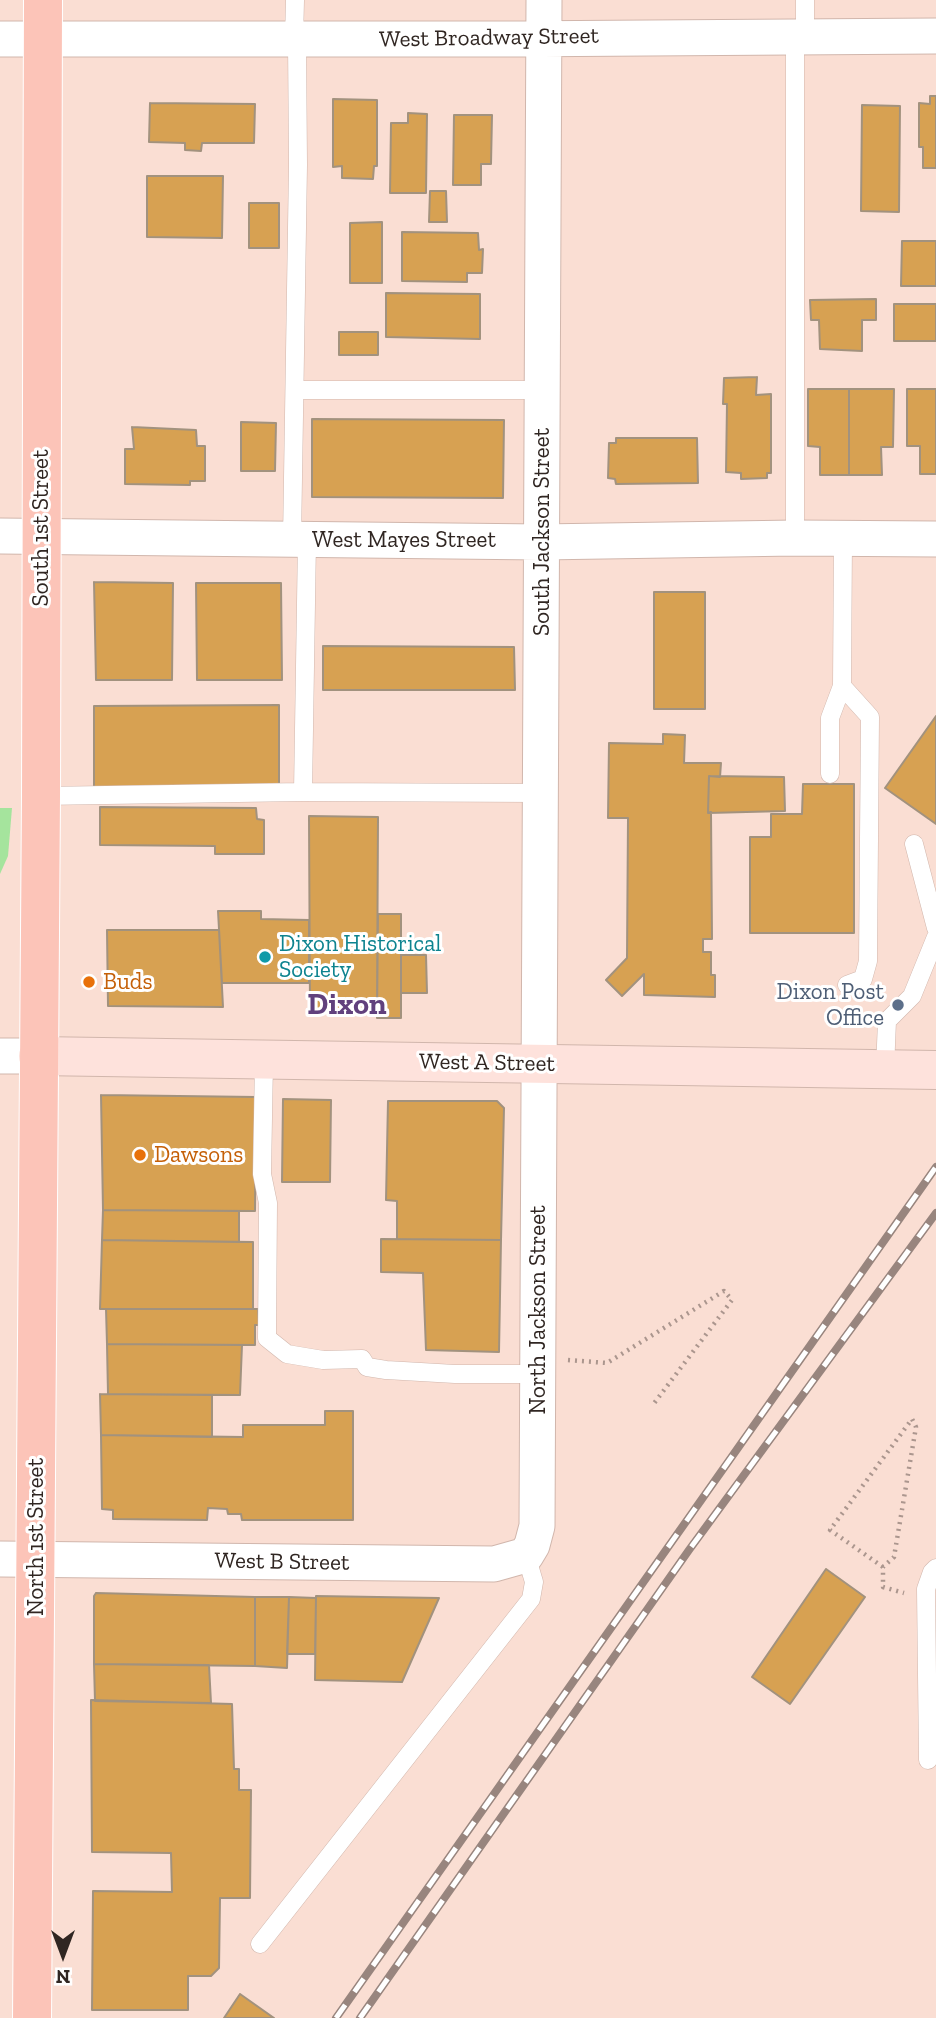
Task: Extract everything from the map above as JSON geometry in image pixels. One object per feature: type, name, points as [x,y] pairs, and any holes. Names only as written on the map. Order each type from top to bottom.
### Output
[{"type":"main road","name":"South 1st Street","points":[[38,1056],[43,0]]},
{"type":"main road","name":"West A Street","points":[[38,1056],[936,1070]]},
{"type":"main road","name":"North 1st Street","points":[[33,2018],[18,1559],[38,1056]]},
{"type":"street","name":"South Jackson Street","points":[[540,1064],[544,0]]},
{"type":"street","name":"West Broadway Street","points":[[0,39],[936,36]]},
{"type":"street","name":"West Mayes Street","points":[[0,536],[541,542],[936,539]]},
{"type":"street","points":[[0,1056],[38,1056]]},
{"type":"street","name":"North Jackson Street","points":[[526,1555],[537,1526],[540,1064]]},
{"type":"street","name":"West B Street","points":[[18,1559],[494,1564],[526,1555]]},
{"type":"lane","points":[[295,0],[298,165],[295,390],[303,792]]},
{"type":"lane","points":[[796,538],[800,35],[805,0]]},
{"type":"lane","points":[[295,390],[542,390]]},
{"type":"lane","points":[[830,774],[830,718],[842,686],[843,539]]},
{"type":"lane","points":[[842,686],[870,717],[868,961],[863,978],[847,985]]},
{"type":"lane","points":[[41,796],[303,792],[540,793]]},
{"type":"lane","points":[[914,844],[936,928]]},
{"type":"lane","points":[[885,1069],[887,1021],[912,996],[936,937]]},
{"type":"lane","points":[[264,1061],[262,1174],[268,1203],[267,1338],[287,1354],[323,1360],[362,1359],[368,1367],[386,1370],[456,1374],[537,1366]]},
{"type":"lane","points":[[260,1944],[531,1599],[534,1582],[526,1555]]},
{"type":"lane","points":[[928,1760],[926,1594],[932,1572],[936,1568]]},
{"type":"path","points":[[537,1366],[607,1363],[724,1291],[732,1300],[652,1406]]},
{"type":"path","points":[[883,1567],[830,1530],[912,1419],[916,1426],[894,1557],[883,1567],[883,1587],[899,1593],[926,1594]]},
{"type":"green space","points":[[0,808],[12,808],[8,856],[0,874]]},
{"type":"building","points":[[930,96],[936,96],[936,168],[923,168],[923,147],[919,147],[919,103],[930,104]]},
{"type":"building","points":[[333,99],[377,100],[377,166],[374,166],[373,179],[342,178],[342,166],[333,167]]},
{"type":"building","points":[[150,103],[255,104],[254,143],[202,143],[201,151],[185,150],[185,143],[149,142]]},
{"type":"building","points":[[862,105],[900,106],[899,212],[861,211]]},
{"type":"building","points":[[408,113],[427,114],[426,193],[390,193],[391,123],[408,123]]},
{"type":"building","points":[[454,115],[492,115],[491,164],[481,164],[481,185],[453,185]]},
{"type":"building","points":[[147,176],[223,176],[222,238],[147,237]]},
{"type":"building","points":[[430,191],[446,191],[447,222],[429,222]]},
{"type":"building","points":[[249,203],[279,203],[279,248],[249,248]]},
{"type":"building","points":[[382,222],[382,283],[350,283],[350,223]]},
{"type":"building","points":[[402,232],[478,233],[479,250],[483,249],[482,273],[467,273],[467,282],[402,281]]},
{"type":"building","points":[[902,241],[936,241],[936,286],[901,286]]},
{"type":"building","points":[[386,293],[480,294],[480,339],[386,337]]},
{"type":"building","points":[[876,299],[876,320],[862,320],[862,351],[820,349],[819,320],[811,320],[810,300]]},
{"type":"building","points":[[894,304],[936,304],[936,341],[894,341]]},
{"type":"building","points":[[339,332],[378,332],[378,355],[339,355]]},
{"type":"building","points":[[757,377],[756,395],[771,394],[771,473],[767,473],[767,478],[741,479],[741,473],[726,472],[727,404],[723,404],[724,378]]},
{"type":"building","points":[[808,389],[849,389],[849,475],[820,475],[820,447],[808,446]]},
{"type":"building","points":[[849,389],[894,389],[893,447],[881,447],[882,475],[849,475]]},
{"type":"building","points":[[907,389],[936,389],[936,474],[920,474],[920,446],[907,446]]},
{"type":"building","points":[[312,419],[504,420],[503,498],[312,497]]},
{"type":"building","points":[[241,422],[276,423],[275,471],[241,471]]},
{"type":"building","points":[[132,427],[196,430],[197,446],[205,446],[205,481],[190,481],[190,485],[125,484],[125,449],[134,449]]},
{"type":"building","points":[[616,438],[697,438],[698,483],[616,484],[615,479],[608,478],[609,443],[616,443]]},
{"type":"building","points":[[94,582],[173,583],[172,680],[96,680]]},
{"type":"building","points":[[196,583],[281,583],[282,680],[197,680]]},
{"type":"building","points":[[654,592],[705,592],[705,709],[654,709]]},
{"type":"building","points":[[323,646],[514,647],[515,690],[323,690]]},
{"type":"building","points":[[279,705],[279,787],[94,787],[94,706]]},
{"type":"building","points":[[936,716],[936,824],[885,788]]},
{"type":"building","points":[[663,734],[685,735],[684,763],[721,763],[720,777],[709,776],[712,939],[703,939],[703,952],[711,952],[715,997],[644,995],[644,974],[622,996],[606,980],[627,958],[628,818],[608,818],[609,743],[663,744]]},
{"type":"building","points":[[709,776],[784,777],[785,811],[708,813]]},
{"type":"building","points":[[803,784],[854,784],[854,933],[750,933],[750,837],[771,837],[771,814],[802,814]]},
{"type":"building","points":[[100,807],[256,808],[257,819],[264,820],[264,854],[215,854],[215,846],[100,845]]},
{"type":"building","points":[[309,816],[378,817],[377,1010],[310,1010]]},
{"type":"building","name":"Dixon Historical Society","points":[[218,911],[261,911],[261,919],[309,920],[309,983],[222,983]]},
{"type":"building","points":[[378,914],[401,914],[401,1018],[377,1018]]},
{"type":"building","points":[[107,930],[219,930],[223,1007],[108,1006]]},
{"type":"building","points":[[401,955],[426,955],[427,993],[401,993]]},
{"type":"building","points":[[101,1095],[256,1097],[255,1211],[103,1210]]},
{"type":"building","points":[[283,1099],[331,1100],[330,1182],[282,1182]]},
{"type":"building","points":[[388,1101],[497,1101],[504,1108],[501,1240],[397,1239],[397,1201],[386,1200]]},
{"type":"building","points":[[103,1210],[239,1211],[239,1242],[102,1240]]},
{"type":"building","points":[[381,1239],[501,1240],[499,1352],[426,1350],[423,1273],[381,1272]]},
{"type":"building","points":[[102,1240],[253,1242],[253,1309],[100,1309]]},
{"type":"building","points":[[106,1309],[258,1309],[259,1325],[255,1325],[255,1345],[107,1344]]},
{"type":"building","points":[[107,1344],[242,1345],[240,1395],[108,1394]]},
{"type":"building","points":[[100,1394],[212,1395],[212,1437],[101,1435]]},
{"type":"building","points":[[325,1411],[353,1411],[353,1520],[242,1520],[241,1514],[228,1514],[227,1509],[208,1508],[207,1520],[113,1519],[113,1510],[102,1509],[101,1435],[243,1437],[243,1425],[325,1425]]},
{"type":"building","points":[[826,1569],[865,1597],[790,1704],[752,1677]]},
{"type":"building","points":[[96,1593],[255,1597],[255,1666],[94,1664]]},
{"type":"building","points":[[316,1596],[439,1598],[402,1682],[315,1680]]},
{"type":"building","points":[[255,1597],[289,1597],[287,1668],[255,1666]]},
{"type":"building","points":[[289,1597],[316,1598],[315,1654],[287,1654]]},
{"type":"building","points":[[94,1664],[209,1665],[211,1703],[95,1701]]},
{"type":"building","points":[[91,1700],[232,1704],[234,1769],[239,1769],[239,1790],[251,1790],[250,1898],[220,1898],[219,1968],[211,1976],[188,1976],[188,2010],[92,2010],[93,1891],[172,1892],[171,1853],[92,1852]]},
{"type":"building","points":[[240,1994],[274,2018],[224,2018]]},
{"type":"railway","points":[[336,2018],[936,1167]]},
{"type":"railway","points":[[360,2018],[689,1550],[936,1213]]},
{"type":"place","name":"Dixon Historical Society","points":[[265,957]]},
{"type":"place","name":"Buds","points":[[89,982]]},
{"type":"place","name":"Dixon Post Office","points":[[898,1005]]},
{"type":"place","name":"Dawsons","points":[[140,1155]]},
{"type":"district","name":"Dixon","points":[[347,1005]]}]
